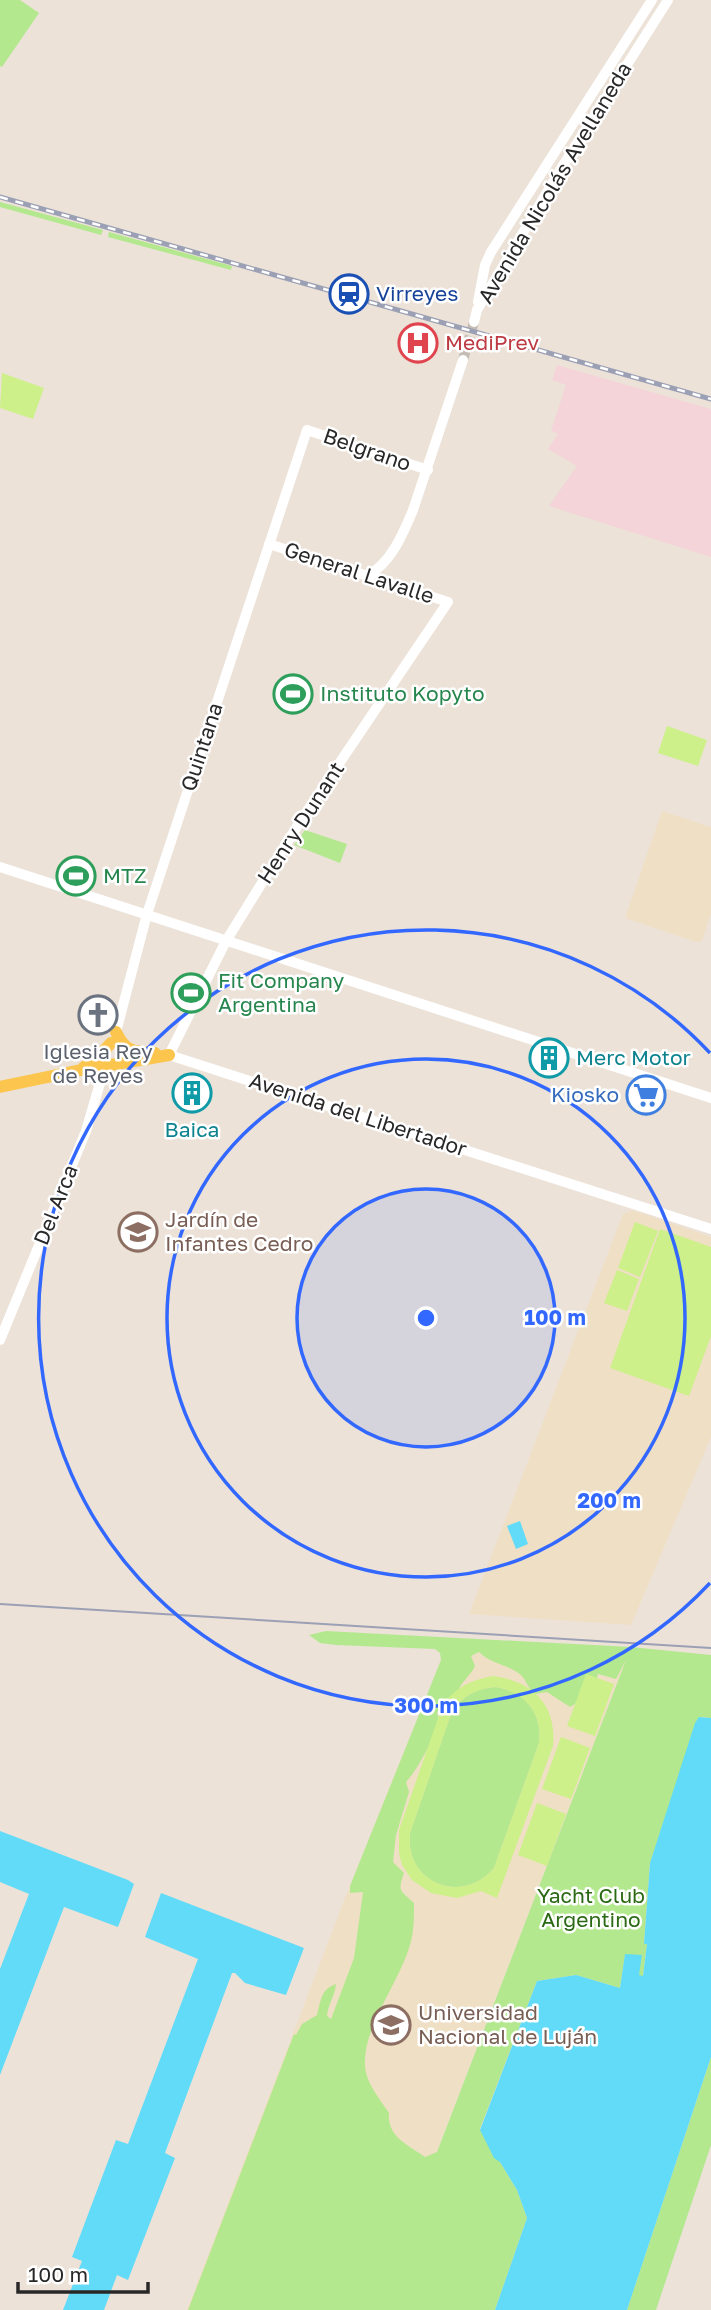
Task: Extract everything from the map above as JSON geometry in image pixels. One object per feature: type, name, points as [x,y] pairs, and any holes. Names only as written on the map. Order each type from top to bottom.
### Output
[{"type":"main road","name":"Avenida Nicolás Avellaneda","points":[[652,0],[491,252],[485,265],[475,316],[555,178],[668,0]]},
{"type":"main road","points":[[0,867],[711,1098]]},
{"type":"main road","name":"Quintana","points":[[105,1066],[147,914]]},
{"type":"main road","points":[[80,1070],[93,1061],[114,1037],[133,1051],[169,1055]]},
{"type":"main road","name":"Avenida del Libertador","points":[[0,1087],[169,1055],[711,1229]]},
{"type":"street","points":[[367,576],[383,566],[405,528],[428,470],[463,360]]},
{"type":"street","name":"Belgrano","points":[[307,430],[428,470]]},
{"type":"street","name":"Quintana","points":[[147,914],[307,430]]},
{"type":"street","name":"General Lavalle","points":[[269,544],[448,602]]},
{"type":"street","points":[[383,566],[389,583]]},
{"type":"street","name":"Henry Dunant","points":[[169,1055],[226,941],[301,820],[448,602]]},
{"type":"street","name":"Del Arca","points":[[0,1340],[86,1131],[105,1066]]},
{"type":"shaded area","points":[[557,365],[711,409],[711,557],[549,506],[577,466],[548,449],[558,434],[551,431],[566,385],[552,380]]},
{"type":"shaded area","points":[[662,811],[711,827],[711,913],[702,941],[696,942],[625,918]]},
{"type":"shaded area","points":[[632,1210],[711,1237],[711,1437],[631,1625],[469,1614],[623,1214]]},
{"type":"shaded area","name":"Universidad Nacional de Luján","points":[[449,1640],[631,1647],[376,2310],[187,2310],[345,1898]]},
{"type":"green space","points":[[0,0],[20,0],[39,13],[2,67],[0,66]]},
{"type":"green space","points":[[0,202],[103,230],[101,235],[0,207]]},
{"type":"green space","points":[[109,232],[232,266],[231,270],[108,237]]},
{"type":"green space","points":[[2,373],[44,388],[33,419],[0,408]]},
{"type":"green space","points":[[667,726],[707,740],[698,766],[658,753]]},
{"type":"green space","points":[[305,830],[347,844],[340,863],[294,845]]},
{"type":"green space","points":[[635,1222],[658,1231],[640,1277],[618,1268]]},
{"type":"green space","points":[[660,1229],[711,1247],[711,1336],[689,1396],[610,1368]]},
{"type":"green space","points":[[617,1270],[639,1279],[627,1311],[604,1303]]},
{"type":"green space","name":"Yacht Club Argentino","points":[[326,1631],[631,1647],[711,1655],[711,1718],[700,1717],[650,1863],[643,1976],[639,1976],[625,1955],[620,1988],[576,1975],[537,1981],[480,2129],[517,2190],[527,2218],[495,2310],[188,2310],[294,2034],[296,2035],[302,2024],[317,2015],[324,1992],[336,1984],[327,2016],[331,2019],[354,1958],[363,1892],[350,1893],[350,1886],[441,1660],[440,1653],[435,1649],[336,1645],[320,1643],[309,1635]],"holes":[[[479,1652],[520,1674],[535,1694],[547,1692],[570,1707],[594,1692],[598,1674],[616,1679],[626,1660],[437,2152],[425,2157],[400,2140],[391,2128],[389,2113],[368,2079],[366,2051],[375,2020],[405,1960],[412,1935],[414,1903],[402,1891],[404,1873],[393,1862],[396,1835],[409,1792],[406,1782],[441,1725],[437,1713],[448,1699],[457,1695],[475,1666],[471,1656]]]},
{"type":"green space","points":[[586,1674],[614,1684],[595,1736],[567,1726]]},
{"type":"green space","points":[[493,1676],[520,1683],[540,1698],[551,1718],[553,1746],[497,1898],[481,1891],[457,1898],[431,1893],[412,1880],[402,1865],[399,1830],[442,1707],[458,1689]],"holes":[[[496,1687],[523,1699],[535,1713],[539,1743],[494,1868],[467,1886],[438,1884],[416,1865],[411,1850],[410,1833],[452,1711],[461,1701],[477,1691]]]},
{"type":"green space","points":[[496,1687],[516,1694],[530,1706],[538,1722],[539,1743],[494,1868],[467,1886],[438,1884],[416,1865],[411,1850],[410,1833],[452,1711],[471,1694]]},
{"type":"green space","points":[[561,1737],[590,1748],[571,1799],[542,1789]]},
{"type":"green space","points":[[537,1803],[566,1814],[547,1866],[518,1855]]},
{"type":"green space","points":[[711,2057],[711,2145],[656,2310],[627,2310]]},
{"type":"water","points":[[520,1521],[528,1544],[516,1549],[507,1526]]},
{"type":"water","points":[[699,1717],[711,1718],[711,2057],[627,2310],[495,2310],[527,2218],[517,2190],[500,2162],[494,2158],[480,2130],[537,1981],[576,1975],[620,1988],[625,1954],[642,1955],[639,1975],[643,1976],[650,1863]]},
{"type":"water","points":[[0,1831],[134,1884],[118,1927],[64,1907],[0,2075],[0,1969],[29,1894],[0,1882]]},
{"type":"water","points":[[161,1893],[304,1948],[286,1995],[245,1983],[232,1973],[165,2153],[175,2158],[128,2280],[117,2275],[104,2310],[63,2310],[82,2261],[72,2257],[116,2140],[128,2144],[198,1959],[145,1937]]},
{"type":"tunnel","points":[[463,360],[474,322]]},
{"type":"tram line","points":[[0,1604],[711,1648]]},
{"type":"railway","points":[[0,197],[711,399]]},
{"type":"place","name":"Virreyes","points":[[349,294]]},
{"type":"place","name":"MediPrev","points":[[418,343]]},
{"type":"place","name":"Instituto Kopyto","points":[[293,694]]},
{"type":"place","name":"MTZ","points":[[76,876]]},
{"type":"place","name":"Fit Company Argentina","points":[[191,993]]},
{"type":"place","name":"Iglesia Rey de Reyes","points":[[98,1015]]},
{"type":"place","name":"Merc Motor","points":[[549,1058]]},
{"type":"place","name":"Baica","points":[[192,1093]]},
{"type":"place","name":"Kiosko","points":[[646,1095]]},
{"type":"place","name":"Jardín de Infantes Cedro","points":[[138,1232]]},
{"type":"place","name":"Universidad Nacional de Luján","points":[[391,2025]]}]
